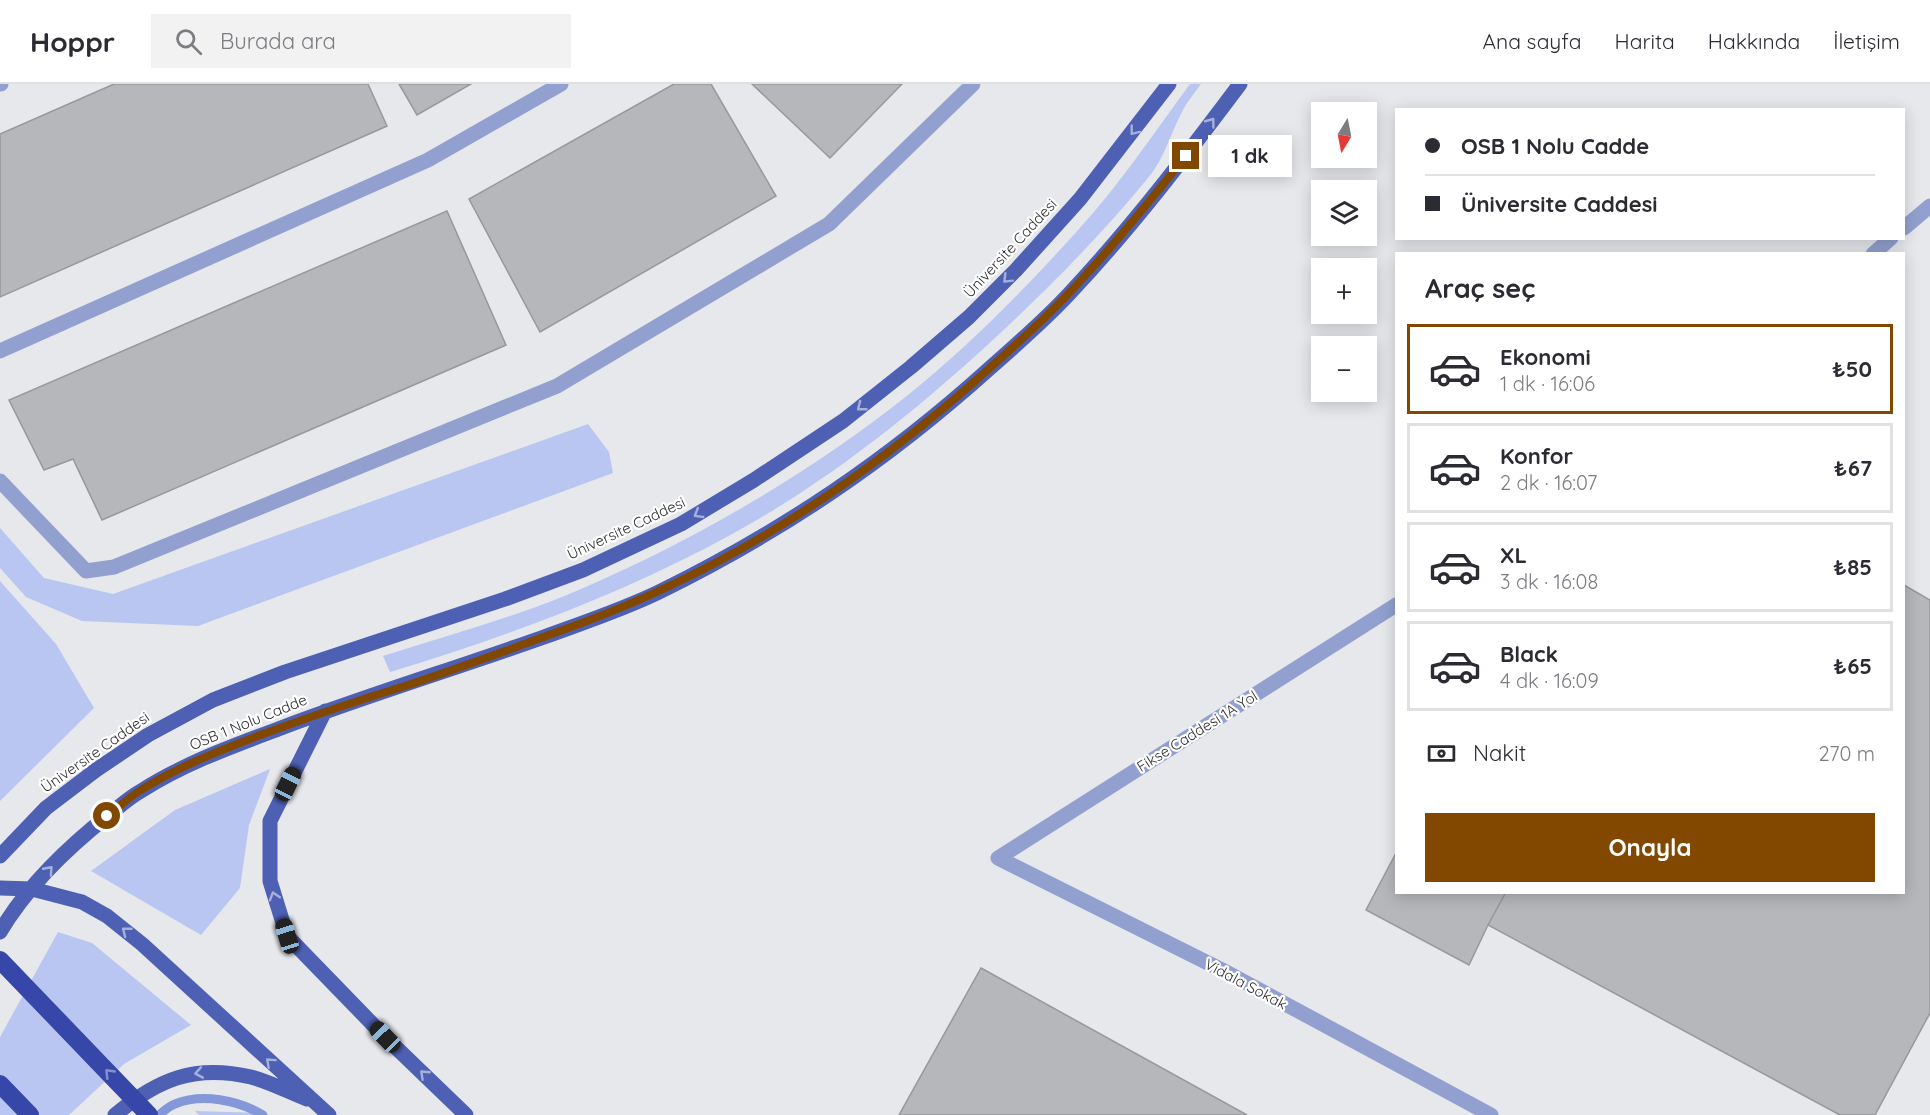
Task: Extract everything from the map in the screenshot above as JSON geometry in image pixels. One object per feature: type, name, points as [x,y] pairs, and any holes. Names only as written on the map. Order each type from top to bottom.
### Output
[{"type":"highway","points":[[0,960],[149,1115]]},
{"type":"highway","points":[[0,1084],[30,1115]]},
{"type":"main road","name":"Üniversite Caddesi","points":[[0,856],[46,808],[96,770],[148,735],[213,700],[285,672],[505,599],[583,570],[681,524],[754,480],[843,421],[969,317],[1016,270],[1080,199],[1169,84]]},
{"type":"main road","points":[[466,1115],[385,1037],[287,936],[270,881],[270,821],[325,711],[504,651],[656,593],[728,556],[805,512],[887,455],[938,414],[1067,296],[1134,220],[1240,84]]},
{"type":"main road","name":"OSB 1 Nolu Cadde","points":[[0,932],[13,910],[76,841],[139,791],[207,755],[325,711]]},
{"type":"main road","points":[[0,888],[32,889],[82,902],[107,916],[142,944],[329,1115]]},
{"type":"main road","points":[[115,1115],[133,1100],[173,1078],[211,1071],[252,1078],[315,1102]]},
{"type":"street","points":[[0,351],[428,160],[561,84]]},
{"type":"street","points":[[0,481],[86,571],[114,567],[557,386],[829,224],[973,84]]},
{"type":"street","points":[[1905,227],[1930,206]]},
{"type":"street","points":[[1875,252],[1889,240]]},
{"type":"street","name":"Fikse Caddesi 1A Yol","points":[[998,858],[1395,606]]},
{"type":"street","name":"Vidala Sokak","points":[[998,858],[1228,973],[1491,1115]]},
{"type":"shaded area","points":[[1190,84],[1201,84],[1183,110],[1158,163],[1130,199],[1074,261],[965,365],[903,418],[838,468],[734,533],[651,575],[566,612],[479,644],[390,672],[383,656],[496,621],[562,597],[653,556],[785,482],[869,425],[953,357],[1038,273],[1109,194]]},
{"type":"shaded area","points":[[588,424],[609,452],[613,473],[198,626],[82,621],[26,597],[0,568],[0,528],[44,578],[113,594]]},
{"type":"shaded area","points":[[0,581],[56,644],[94,708],[0,801]]},
{"type":"shaded area","points":[[270,769],[249,825],[240,888],[201,935],[91,871],[175,810]]},
{"type":"shaded area","points":[[58,932],[92,943],[191,1025],[124,1064],[69,1115],[0,1115],[0,1037]]},
{"type":"shaded area","points":[[195,1111],[262,1113],[265,1115],[199,1115]]},
{"type":"building","points":[[114,84],[368,84],[387,126],[0,297],[0,134]]},
{"type":"building","points":[[399,84],[471,84],[417,115]]},
{"type":"building","points":[[674,84],[711,84],[776,196],[540,332],[469,199]]},
{"type":"building","points":[[752,84],[902,84],[830,158]]},
{"type":"building","points":[[447,211],[506,345],[102,520],[73,459],[44,470],[9,400]]},
{"type":"building","points":[[1905,586],[1930,600],[1930,1013],[1875,1115],[1840,1115],[1488,925],[1505,894],[1905,894]]},
{"type":"building","points":[[1395,855],[1395,894],[1505,894],[1469,965],[1366,910]]},
{"type":"building","points":[[981,968],[1247,1115],[899,1115]]},
{"type":"waterway","points":[[159,1115],[175,1104],[197,1099],[231,1102],[263,1115]]},
{"type":"route","points":[[107,816],[139,791],[207,755],[325,711],[428,678],[582,623],[656,593],[728,556],[805,512],[887,455],[1004,356],[1067,296],[1119,238],[1186,156]]}]
